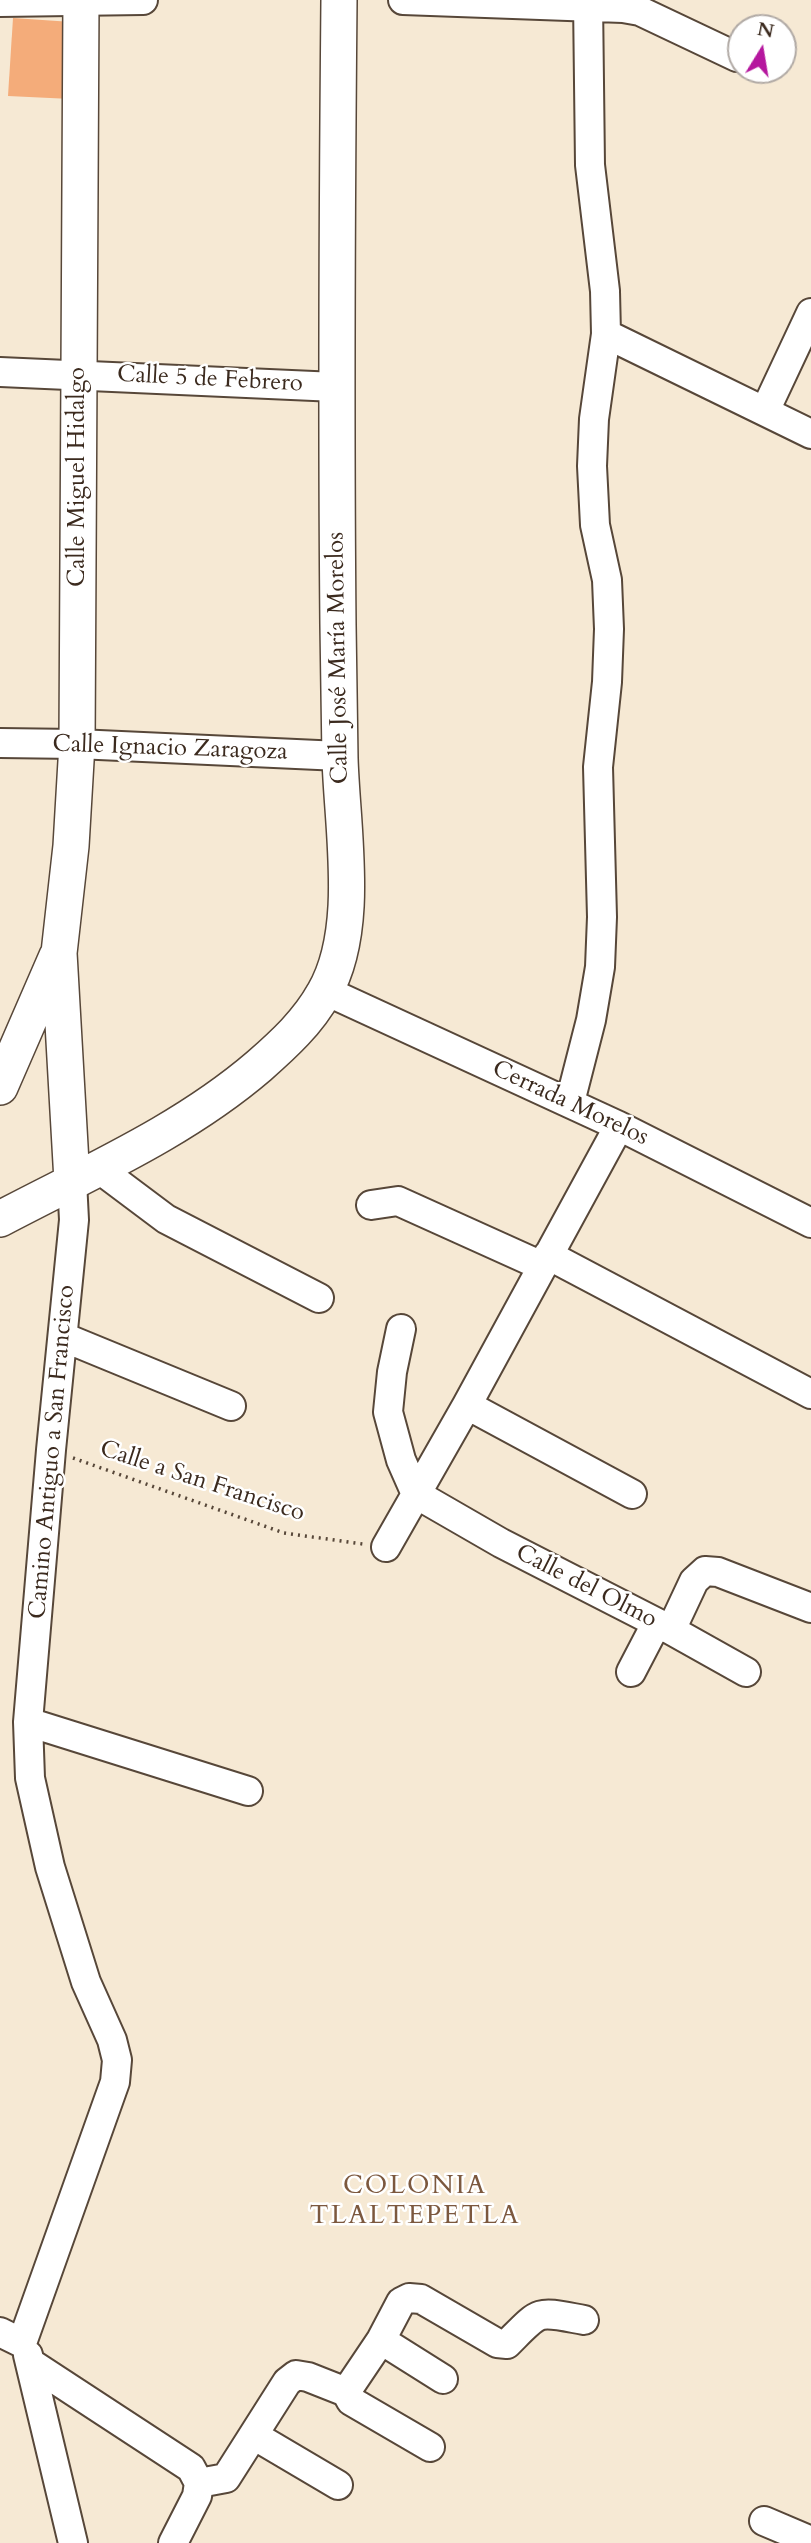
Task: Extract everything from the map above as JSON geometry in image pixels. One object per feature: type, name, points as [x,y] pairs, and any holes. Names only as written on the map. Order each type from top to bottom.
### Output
[{"type":"main road","name":"Calle Miguel Hidalgo","points":[[81,0],[77,744],[71,846],[59,953],[85,1174]]},
{"type":"main road","name":"Calle José María Morelos","points":[[0,1219],[170,1130],[237,1085],[305,1022],[326,991],[340,957],[346,921],[340,756],[336,387],[339,0]]},
{"type":"main road","name":"Calle Miguel Hidalgo","points":[[0,1087],[59,953]]},
{"type":"street","points":[[0,2],[143,0]]},
{"type":"street","points":[[403,0],[589,4],[623,8],[640,12],[727,52]]},
{"type":"street","points":[[570,1102],[591,1020],[600,967],[602,930],[598,767],[607,682],[609,629],[607,580],[595,525],[592,466],[594,419],[606,334],[605,291],[590,164],[589,4]]},
{"type":"street","points":[[765,411],[811,313]]},
{"type":"street","points":[[606,334],[811,435]]},
{"type":"street","name":"Calle 5 de Febrero","points":[[0,372],[336,387]]},
{"type":"street","name":"Calle Ignacio Zaragoza","points":[[0,743],[340,756]]},
{"type":"street","name":"Cerrada Morelos","points":[[326,991],[570,1102],[811,1223]]},
{"type":"street","points":[[386,1547],[467,1405],[619,1126]]},
{"type":"street","points":[[85,1174],[319,1298]]},
{"type":"street","name":"Camino Antiguo a San Francisco","points":[[18,2347],[115,2082],[117,2060],[112,2040],[86,1982],[50,1867],[30,1778],[28,1722],[51,1450],[74,1220],[85,1174]]},
{"type":"street","points":[[371,1205],[398,1201],[545,1261],[811,1394]]},
{"type":"street","points":[[401,1329],[392,1372],[388,1412],[401,1460],[416,1494]]},
{"type":"street","points":[[63,1337],[231,1406]]},
{"type":"street","points":[[467,1405],[632,1494]]},
{"type":"street","name":"Calle del Olmo","points":[[416,1494],[501,1543],[663,1627],[694,1581],[705,1571],[718,1572],[811,1608]]},
{"type":"street","points":[[631,1672],[663,1627],[746,1672]]},
{"type":"street","points":[[28,1722],[247,1791]]},
{"type":"street","points":[[346,2392],[381,2340],[401,2302],[409,2298],[421,2299],[497,2343],[507,2344],[534,2317],[543,2312],[584,2320]]},
{"type":"street","points":[[381,2340],[443,2379]]},
{"type":"street","points":[[18,2347],[191,2468],[199,2483],[197,2496],[173,2543]]},
{"type":"street","points":[[18,2347],[73,2543]]},
{"type":"street","points":[[199,2483],[226,2478],[287,2382],[296,2375],[346,2392],[351,2401],[430,2447]]},
{"type":"street","points":[[255,2436],[338,2485]]},
{"type":"street","points":[[764,2521],[811,2541]]},
{"type":"path","name":"Calle a San Francisco","points":[[51,1450],[284,1533],[386,1547]]},
{"type":"building","points":[[13,18],[72,22],[71,99],[8,96]]},
{"type":"district","name":"COLONIA TLALTEPETLA","points":[[415,2202]]}]
